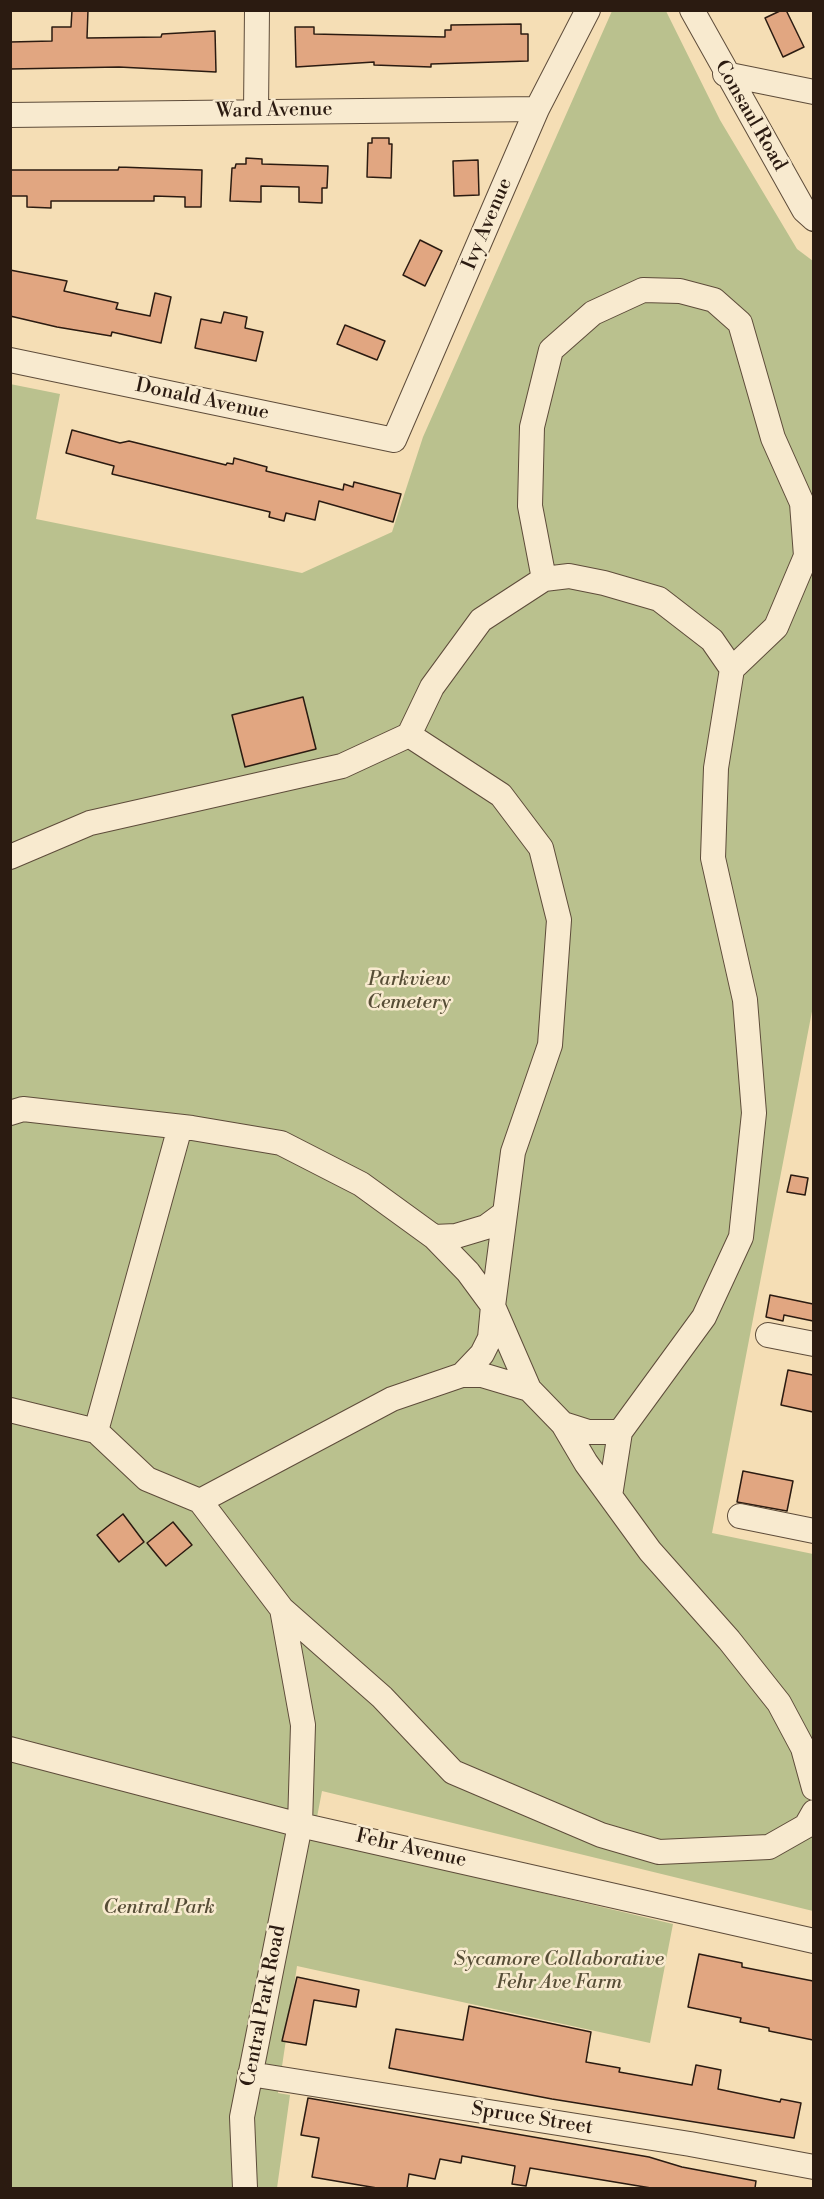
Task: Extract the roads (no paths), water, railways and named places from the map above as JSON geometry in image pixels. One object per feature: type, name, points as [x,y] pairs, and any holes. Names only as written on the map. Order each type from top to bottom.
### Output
[{"type":"street","points":[[256,10],[256,111]]},
{"type":"street","name":"Ivy Avenue","points":[[394,440],[537,109],[588,10]]},
{"type":"street","name":"Consaul Road","points":[[692,10],[725,74],[804,210],[813,219]]},
{"type":"street","points":[[725,74],[813,92]]},
{"type":"street","name":"Ward Avenue","points":[[10,115],[537,109]]},
{"type":"street","points":[[544,579],[530,506],[532,427],[551,350],[593,313],[643,290],[680,291],[714,300],[740,322],[773,438],[802,503],[806,556],[776,627],[732,669],[716,768],[713,858],[746,1000],[753,1101],[741,1237],[704,1317],[620,1432],[610,1496]]},
{"type":"street","name":"Donald Avenue","points":[[10,360],[394,440]]},
{"type":"street","points":[[10,857],[90,823],[342,766],[409,735],[432,687],[481,620],[544,579],[569,576],[604,583],[659,599],[712,640],[732,669]]},
{"type":"street","points":[[409,735],[501,795],[541,848],[559,920],[550,1045],[513,1152],[490,1338],[482,1354],[462,1375]]},
{"type":"street","points":[[10,1113],[23,1109],[180,1127],[281,1143],[361,1184],[434,1237],[468,1272],[493,1306],[530,1389],[563,1424],[610,1496],[650,1551],[729,1640],[779,1703],[803,1748],[813,1788]]},
{"type":"street","points":[[96,1431],[180,1127]]},
{"type":"street","points":[[434,1237],[456,1236],[486,1227],[505,1213]]},
{"type":"street","points":[[768,1335],[813,1344]]},
{"type":"street","points":[[200,1501],[392,1398],[462,1375],[482,1375],[530,1389]]},
{"type":"street","points":[[10,1410],[96,1431],[147,1479],[200,1501],[282,1609],[382,1697],[453,1772],[601,1836],[659,1852],[769,1848],[806,1826],[813,1812]]},
{"type":"street","points":[[563,1424],[588,1432],[620,1432]]},
{"type":"street","points":[[740,1516],[813,1530]]},
{"type":"street","name":"Central Park Road","points":[[245,2188],[243,2117],[300,1825],[303,1725],[282,1609]]},
{"type":"street","name":"Fehr Avenue","points":[[10,1749],[300,1825],[813,1941]]},
{"type":"street","name":"Spruce Street","points":[[250,2074],[690,2144],[813,2167]]},
{"type":"park label","name":"Parkview Cemetery","points":[[409,992]]},
{"type":"park label","name":"Central Park","points":[[159,1908]]},
{"type":"park label","name":"Sycamore Collaborative Fehr Ave Farm","points":[[559,1972]]}]
